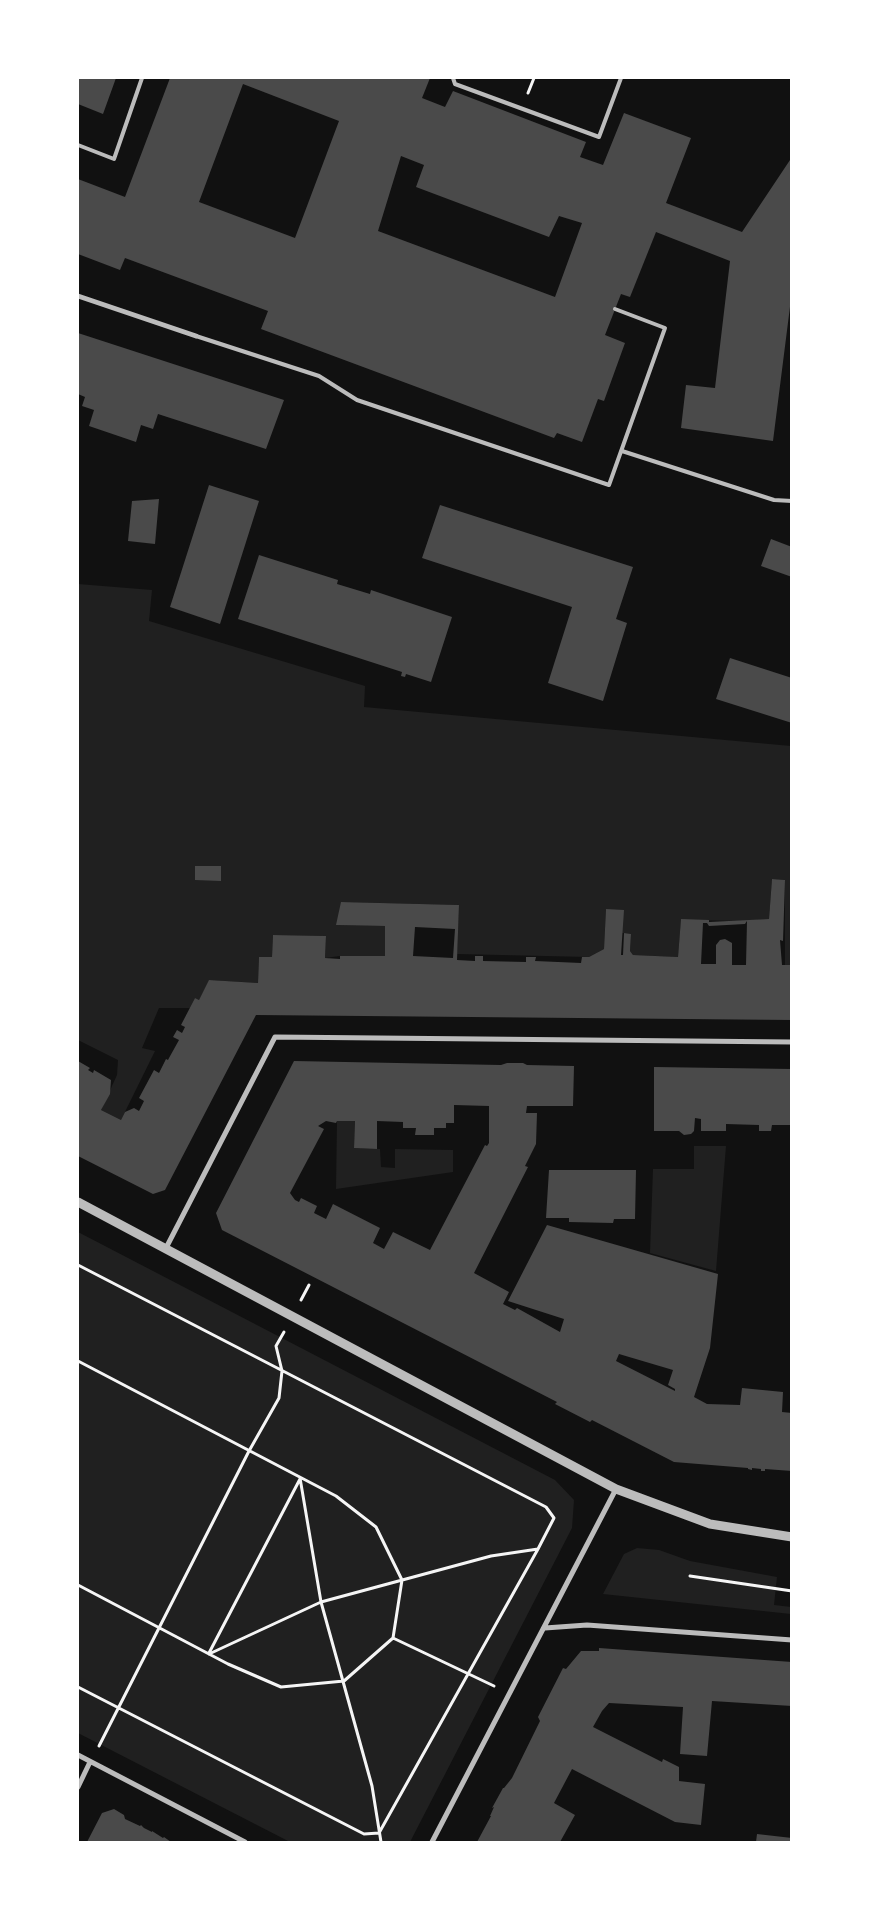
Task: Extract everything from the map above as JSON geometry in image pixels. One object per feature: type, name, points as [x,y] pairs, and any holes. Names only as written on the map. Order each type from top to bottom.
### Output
[{"type":"street","points":[[78,296],[196,336]]},
{"type":"street","points":[[166,1248],[276,1037],[792,1042]]},
{"type":"street","points":[[78,1202],[616,1489],[710,1524],[792,1537]]},
{"type":"street","points":[[432,1842],[616,1489]]},
{"type":"street","points":[[545,1628],[587,1625],[792,1640]]},
{"type":"street","points":[[78,1755],[246,1842]]},
{"type":"street","points":[[78,1787],[90,1762]]},
{"type":"lane","points":[[78,145],[114,159],[142,78]]},
{"type":"lane","points":[[453,78],[455,84],[599,137],[621,78]]},
{"type":"lane","points":[[196,336],[319,376],[357,400],[609,485],[665,328],[615,310]]},
{"type":"lane","points":[[622,451],[774,500],[792,501]]},
{"type":"path","points":[[78,1265],[546,1507],[554,1518],[379,1833]]},
{"type":"path","points":[[304,1294],[310,1285]]},
{"type":"path","points":[[90,1762],[158,1627],[278,1398],[282,1371],[276,1346],[281,1336]]},
{"type":"path","points":[[78,1361],[336,1496],[376,1527],[402,1580],[394,1638],[344,1682],[281,1687],[209,1654],[78,1585]]},
{"type":"path","points":[[300,1478],[321,1602],[372,1786],[381,1842]]},
{"type":"path","points":[[209,1654],[300,1478]]},
{"type":"path","points":[[209,1654],[321,1602],[491,1556],[538,1548]]},
{"type":"path","points":[[690,1576],[792,1591]]},
{"type":"path","points":[[394,1638],[510,1694]]},
{"type":"path","points":[[78,1687],[364,1834],[379,1833]]},
{"type":"shaded area","points":[[78,584],[152,590],[149,621],[365,686],[364,707],[791,746],[791,965],[785,965],[785,880],[772,879],[769,919],[744,921],[681,920],[678,957],[633,955],[630,951],[631,934],[622,933],[606,909],[604,949],[589,957],[457,954],[459,905],[342,902],[337,925],[385,926],[385,956],[325,958],[326,936],[273,935],[272,957],[259,957],[258,983],[210,980],[199,1000],[195,998],[190,1008],[159,1008],[142,1048],[155,1051],[121,1120],[101,1110],[117,1075],[118,1060],[78,1040]]},
{"type":"shaded area","points":[[337,1121],[355,1121],[354,1148],[380,1149],[381,1167],[395,1168],[395,1149],[453,1150],[453,1172],[336,1189]]},
{"type":"shaded area","points":[[694,1146],[726,1146],[716,1271],[650,1253],[653,1169],[694,1169]]},
{"type":"shaded area","points":[[78,1232],[555,1480],[574,1500],[572,1528],[410,1842],[290,1842],[78,1733]]},
{"type":"shaded area","points":[[637,1548],[659,1550],[690,1561],[777,1577],[774,1605],[791,1607],[791,1614],[603,1594],[624,1554]]},
{"type":"building","points":[[78,78],[116,78],[103,114],[78,104]]},
{"type":"building","points":[[170,78],[430,78],[422,98],[445,107],[453,91],[586,142],[580,157],[603,165],[624,113],[691,138],[666,203],[742,232],[792,157],[792,291],[773,441],[681,428],[686,385],[715,388],[730,261],[656,232],[630,297],[621,294],[605,335],[625,343],[604,401],[598,399],[582,442],[557,433],[554,438],[261,329],[268,311],[125,258],[120,270],[78,254],[78,179],[125,197]],"holes":[[[243,84],[339,121],[295,238],[199,202]],[[401,156],[424,165],[416,187],[549,237],[559,216],[582,223],[555,297],[378,231]]]},
{"type":"building","points":[[78,333],[284,400],[266,449],[158,414],[153,429],[141,425],[136,442],[89,426],[94,410],[82,406],[85,397],[78,394]]},
{"type":"building","points":[[209,485],[259,501],[220,624],[170,607]]},
{"type":"building","points":[[159,499],[155,544],[128,541],[132,501]]},
{"type":"building","points":[[440,505],[633,567],[616,619],[627,623],[603,701],[548,683],[572,607],[422,558]]},
{"type":"building","points":[[771,539],[792,547],[792,577],[761,566]]},
{"type":"building","points":[[259,555],[338,580],[337,584],[370,594],[371,590],[452,617],[431,682],[406,674],[405,677],[401,676],[402,672],[238,619]]},
{"type":"building","points":[[730,658],[792,678],[792,723],[716,699]]},
{"type":"building","points":[[195,866],[221,866],[221,881],[195,880]]},
{"type":"building","points":[[772,879],[785,880],[783,941],[780,940],[782,965],[792,965],[792,1020],[256,1015],[165,1190],[153,1194],[78,1156],[78,1061],[90,1068],[88,1070],[93,1073],[94,1070],[111,1080],[110,1094],[101,1110],[121,1120],[125,1112],[134,1108],[139,1111],[144,1101],[139,1098],[154,1070],[159,1073],[166,1059],[168,1060],[179,1040],[173,1037],[177,1030],[182,1033],[185,1027],[181,1025],[195,998],[199,1000],[209,980],[258,983],[259,957],[272,957],[273,935],[326,936],[325,958],[385,956],[385,926],[336,925],[341,902],[459,905],[457,960],[475,961],[475,956],[483,956],[483,961],[526,962],[526,957],[536,957],[535,961],[581,963],[582,957],[589,957],[604,949],[606,909],[624,910],[621,955],[623,955],[624,933],[631,934],[630,951],[633,955],[678,957],[681,919],[709,920],[709,922],[769,919]],"holes":[[[747,921],[746,965],[732,965],[732,943],[725,939],[720,940],[716,945],[716,964],[701,964],[703,923],[707,923],[709,926],[745,924]],[[415,927],[455,929],[453,958],[413,956]]]},
{"type":"building","points":[[294,1061],[501,1065],[523,1063],[527,1065],[574,1066],[573,1106],[527,1106],[526,1113],[537,1113],[536,1144],[525,1166],[528,1167],[474,1273],[509,1292],[503,1304],[515,1310],[517,1308],[560,1332],[564,1319],[508,1301],[547,1225],[718,1274],[710,1348],[694,1397],[707,1404],[740,1405],[742,1388],[783,1392],[782,1412],[792,1413],[792,1471],[765,1469],[765,1471],[761,1471],[761,1469],[752,1468],[752,1470],[748,1468],[674,1462],[592,1420],[590,1422],[555,1404],[557,1402],[222,1230],[216,1213]],"holes":[[[454,1105],[489,1106],[489,1143],[487,1146],[485,1145],[430,1250],[393,1232],[384,1249],[373,1243],[380,1228],[333,1204],[326,1219],[314,1213],[317,1206],[301,1198],[299,1202],[290,1193],[324,1129],[318,1126],[326,1121],[336,1123],[337,1121],[355,1121],[354,1148],[377,1149],[377,1121],[403,1122],[403,1128],[416,1128],[415,1135],[434,1135],[434,1128],[446,1128],[446,1123],[454,1123]],[[619,1354],[673,1370],[668,1385],[675,1389],[675,1391],[616,1361]]]},
{"type":"building","points":[[654,1067],[792,1069],[792,1125],[772,1125],[771,1131],[759,1131],[759,1125],[726,1124],[726,1131],[701,1131],[701,1119],[695,1118],[694,1131],[691,1134],[684,1135],[679,1131],[654,1131]]},
{"type":"building","points":[[549,1170],[636,1170],[635,1219],[614,1219],[613,1223],[569,1222],[569,1218],[546,1218]]},
{"type":"building","points":[[599,1648],[792,1662],[792,1706],[712,1701],[707,1756],[680,1754],[683,1707],[609,1703],[593,1727],[662,1762],[663,1759],[679,1767],[679,1781],[705,1784],[701,1825],[675,1822],[572,1769],[554,1803],[575,1815],[560,1842],[477,1842],[491,1816],[494,1807],[492,1808],[503,1788],[512,1778],[540,1721],[538,1717],[563,1668],[566,1669],[581,1651],[599,1651]]},
{"type":"building","points":[[114,1809],[124,1815],[125,1819],[141,1825],[171,1842],[87,1842],[102,1813]]},
{"type":"building","points":[[757,1834],[792,1838],[792,1842],[756,1842]]}]
